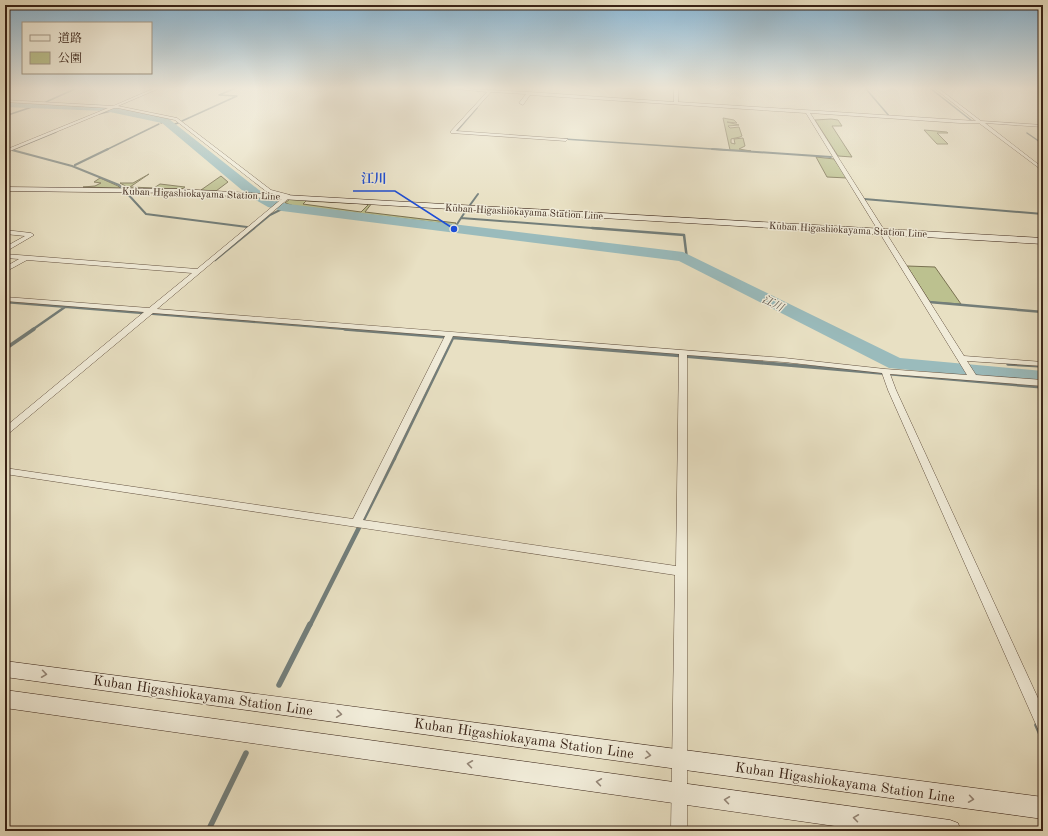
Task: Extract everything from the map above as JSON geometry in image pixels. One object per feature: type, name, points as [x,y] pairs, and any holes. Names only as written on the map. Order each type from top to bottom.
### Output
[{"type":"main road","name":"Kuban Higashiokayama Station Line","points":[[5,190],[106,189],[243,194],[282,198],[1043,241]]},
{"type":"main road","name":"Kuban Higashiokayama Station Line","points":[[5,669],[1043,808]]},
{"type":"main road","points":[[5,699],[950,831]]},
{"type":"street","points":[[6,151],[64,127]]},
{"type":"street","points":[[5,432],[272,210],[287,194],[270,191],[186,127]]},
{"type":"street","points":[[458,127],[453,132],[566,140]]},
{"type":"street","points":[[816,127],[973,377]]},
{"type":"street","points":[[987,127],[1043,170]]},
{"type":"street","points":[[5,232],[31,235],[5,250]]},
{"type":"street","points":[[5,256],[197,272]]},
{"type":"street","points":[[5,270],[24,258]]},
{"type":"street","points":[[5,299],[148,313],[683,354],[784,360],[887,374],[973,377],[1043,383]]},
{"type":"street","points":[[359,522],[449,336]]},
{"type":"street","points":[[679,831],[680,759],[678,571],[683,443],[683,354]]},
{"type":"street","points":[[962,359],[1043,364]]},
{"type":"street","points":[[887,374],[892,390],[1043,724]]},
{"type":"street","points":[[5,471],[359,522],[678,571]]},
{"type":"green space","points":[[725,127],[739,127],[742,136],[731,139],[731,143],[735,144],[734,139],[743,138],[745,146],[739,149],[751,151],[730,150]]},
{"type":"green space","points":[[819,127],[833,127],[852,157],[838,156]]},
{"type":"green space","points":[[924,130],[947,132],[948,133],[937,133],[948,144],[937,144]]},
{"type":"green space","points":[[816,157],[834,159],[847,178],[827,177]]},
{"type":"green space","points":[[149,174],[130,187],[154,188],[160,184],[185,187],[182,189],[129,188],[120,183],[133,183]]},
{"type":"green space","points":[[221,176],[228,182],[216,191],[201,190]]},
{"type":"green space","points":[[100,178],[120,188],[83,187],[95,186],[101,183],[94,182]]},
{"type":"green space","points":[[290,199],[372,203],[365,212],[456,223],[455,225],[294,206],[285,203]],"holes":[[[306,201],[368,205],[361,212],[303,204]]]},
{"type":"green space","points":[[907,266],[935,267],[961,304],[930,302]]},
{"type":"waterway","points":[[106,150],[153,127]]},
{"type":"waterway","name":"江川","points":[[172,127],[254,193],[273,204],[287,208],[683,257],[896,364],[1043,377]]},
{"type":"waterway","points":[[459,132],[456,132],[460,127]]},
{"type":"waterway","points":[[12,150],[56,132]]},
{"type":"waterway","points":[[1027,133],[1043,144]]},
{"type":"waterway","points":[[564,139],[727,150]]},
{"type":"waterway","points":[[75,165],[108,149]]},
{"type":"waterway","points":[[712,149],[831,157]]},
{"type":"waterway","points":[[12,150],[72,166],[119,185],[122,188]]},
{"type":"waterway","points":[[125,191],[146,214],[247,227]]},
{"type":"waterway","points":[[470,205],[478,194]]},
{"type":"waterway","points":[[864,199],[1043,214]]},
{"type":"waterway","points":[[253,229],[270,215],[284,208]]},
{"type":"waterway","points":[[461,218],[467,209]]},
{"type":"waterway","points":[[454,229],[461,218]]},
{"type":"waterway","points":[[461,218],[605,229]]},
{"type":"waterway","points":[[215,260],[254,228]]},
{"type":"waterway","points":[[592,228],[684,235],[687,259]]},
{"type":"waterway","points":[[5,302],[358,330]]},
{"type":"waterway","points":[[929,302],[1043,312]]},
{"type":"waterway","points":[[32,330],[65,307]]},
{"type":"waterway","points":[[5,349],[34,329]]},
{"type":"waterway","points":[[345,329],[453,338]]},
{"type":"waterway","points":[[394,459],[453,338]]},
{"type":"waterway","points":[[453,338],[1043,387]]},
{"type":"waterway","points":[[1008,364],[1043,366]]},
{"type":"waterway","points":[[310,625],[394,458]]},
{"type":"waterway","points":[[279,685],[310,624]]},
{"type":"waterway","points":[[1037,725],[1043,739]]},
{"type":"waterway","points":[[208,831],[246,753]]},
{"type":"place","name":"江川","points":[[454,229]]}]
